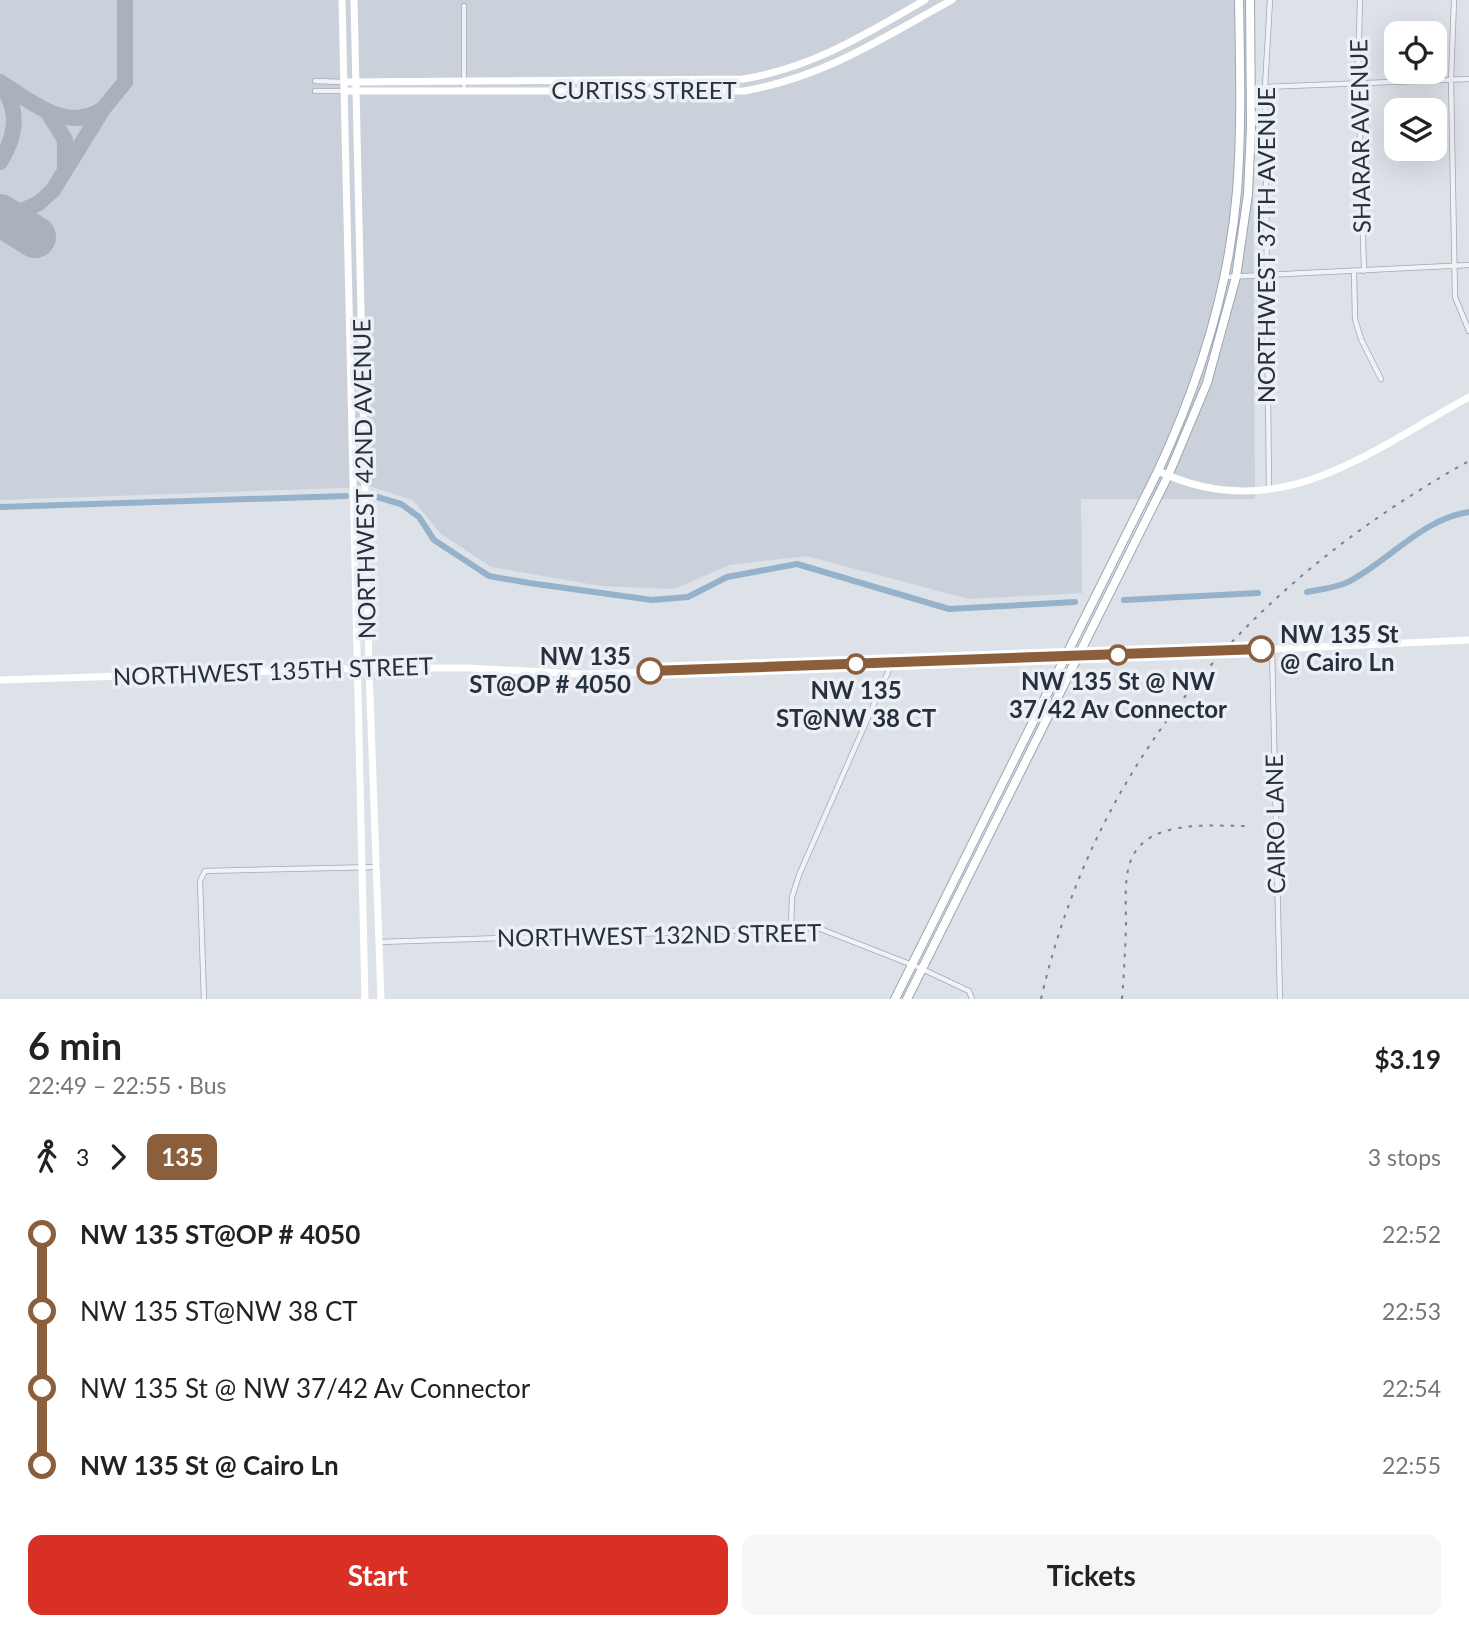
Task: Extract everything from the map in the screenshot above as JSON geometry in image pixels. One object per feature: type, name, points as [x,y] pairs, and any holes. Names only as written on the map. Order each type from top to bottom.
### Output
[{"type":"main road","points":[[895,999],[910,964],[1158,471],[1195,386],[1224,277],[1237,192],[1239,0]]},
{"type":"main road","points":[[907,999],[920,968],[1168,476],[1207,383],[1236,277],[1250,162],[1250,0]]},
{"type":"street","name":"NORTHWEST 42ND AVENUE","points":[[342,0],[365,999]]},
{"type":"street","name":"NORTHWEST 42ND AVENUE","points":[[354,0],[369,668],[381,999]]},
{"type":"street","name":"CURTISS STREET","points":[[315,81],[728,80],[774,74],[837,50],[925,0]]},
{"type":"street","name":"CURTISS STREET","points":[[315,91],[729,93],[782,84],[812,74],[847,59],[952,0]]},
{"type":"street","name":"NORTHWEST 37TH AVENUE","points":[[1269,491],[1265,87],[1270,0]]},
{"type":"street","name":"SHARAR AVENUE","points":[[1360,0],[1358,71],[1361,84],[1364,271]]},
{"type":"street","points":[[1454,0],[1451,80],[1455,298],[1469,331]]},
{"type":"street","points":[[464,6],[464,91]]},
{"type":"street","points":[[808,63],[812,74]]},
{"type":"street","points":[[1265,87],[1469,79]]},
{"type":"street","points":[[1224,277],[1469,265]]},
{"type":"street","points":[[1354,272],[1356,319],[1361,339],[1381,379]]},
{"type":"street","points":[[349,285],[362,285]]},
{"type":"street","points":[[1158,471],[1198,485],[1242,491],[1269,491],[1298,486],[1332,474],[1469,397]]},
{"type":"street","points":[[354,484],[365,483]]},
{"type":"street","name":"NORTHWEST 135TH STREET","points":[[0,680],[357,668],[468,668],[582,674],[1077,658],[1469,639]]},
{"type":"street","name":"CAIRO LANE","points":[[1272,648],[1280,999]]},
{"type":"street","points":[[791,929],[792,897],[799,875],[892,663]]},
{"type":"street","points":[[204,999],[200,881],[205,871],[377,867]]},
{"type":"street","name":"NORTHWEST 132ND STREET","points":[[379,942],[818,928],[920,968],[969,991],[972,999]]},
{"type":"street","points":[[364,943],[379,942]]},
{"type":"shaded area","points":[[0,0],[1252,0],[1255,499],[1081,499],[1082,593],[969,599],[806,556],[730,565],[674,589],[601,586],[491,567],[440,533],[413,500],[372,487],[0,500]]},
{"type":"waterway","points":[[0,507],[346,496]]},
{"type":"waterway","points":[[377,497],[401,504],[419,517],[434,540],[489,576],[529,583],[652,600],[688,597],[727,577],[797,564],[949,609],[1075,602]]},
{"type":"waterway","points":[[1307,592],[1345,583],[1365,572],[1421,531],[1452,516],[1469,512]]},
{"type":"waterway","points":[[1124,600],[1258,593]]},
{"type":"taxiway","points":[[6,218],[39,203],[53,190],[103,109],[125,82],[125,0]]},
{"type":"taxiway","points":[[0,82],[36,105],[62,116],[89,116],[103,109]]},
{"type":"taxiway","points":[[0,84],[11,104],[14,123],[10,142],[0,162]]},
{"type":"taxiway","points":[[49,114],[65,140],[65,167]]},
{"type":"runway","points":[[0,215],[35,237]]},
{"type":"railway","points":[[1041,999],[1067,911],[1101,829],[1145,753],[1196,683],[1254,619],[1320,561],[1391,508],[1469,461]]},
{"type":"railway","points":[[1122,999],[1127,878],[1135,851],[1159,833],[1179,828],[1245,826]]},
{"type":"bus line","name":"135","points":[[650,671],[1077,658],[1261,649]]},
{"type":"place","name":"NW 135 St @ Cairo Ln","points":[[1261,649]]},
{"type":"place","name":"NW 135 St @ NW 37/42 Av Connector","points":[[1118,655]]},
{"type":"place","name":"NW 135 ST@NW 38 CT","points":[[856,664]]},
{"type":"place","name":"NW 135 ST@OP # 4050","points":[[650,671]]}]
